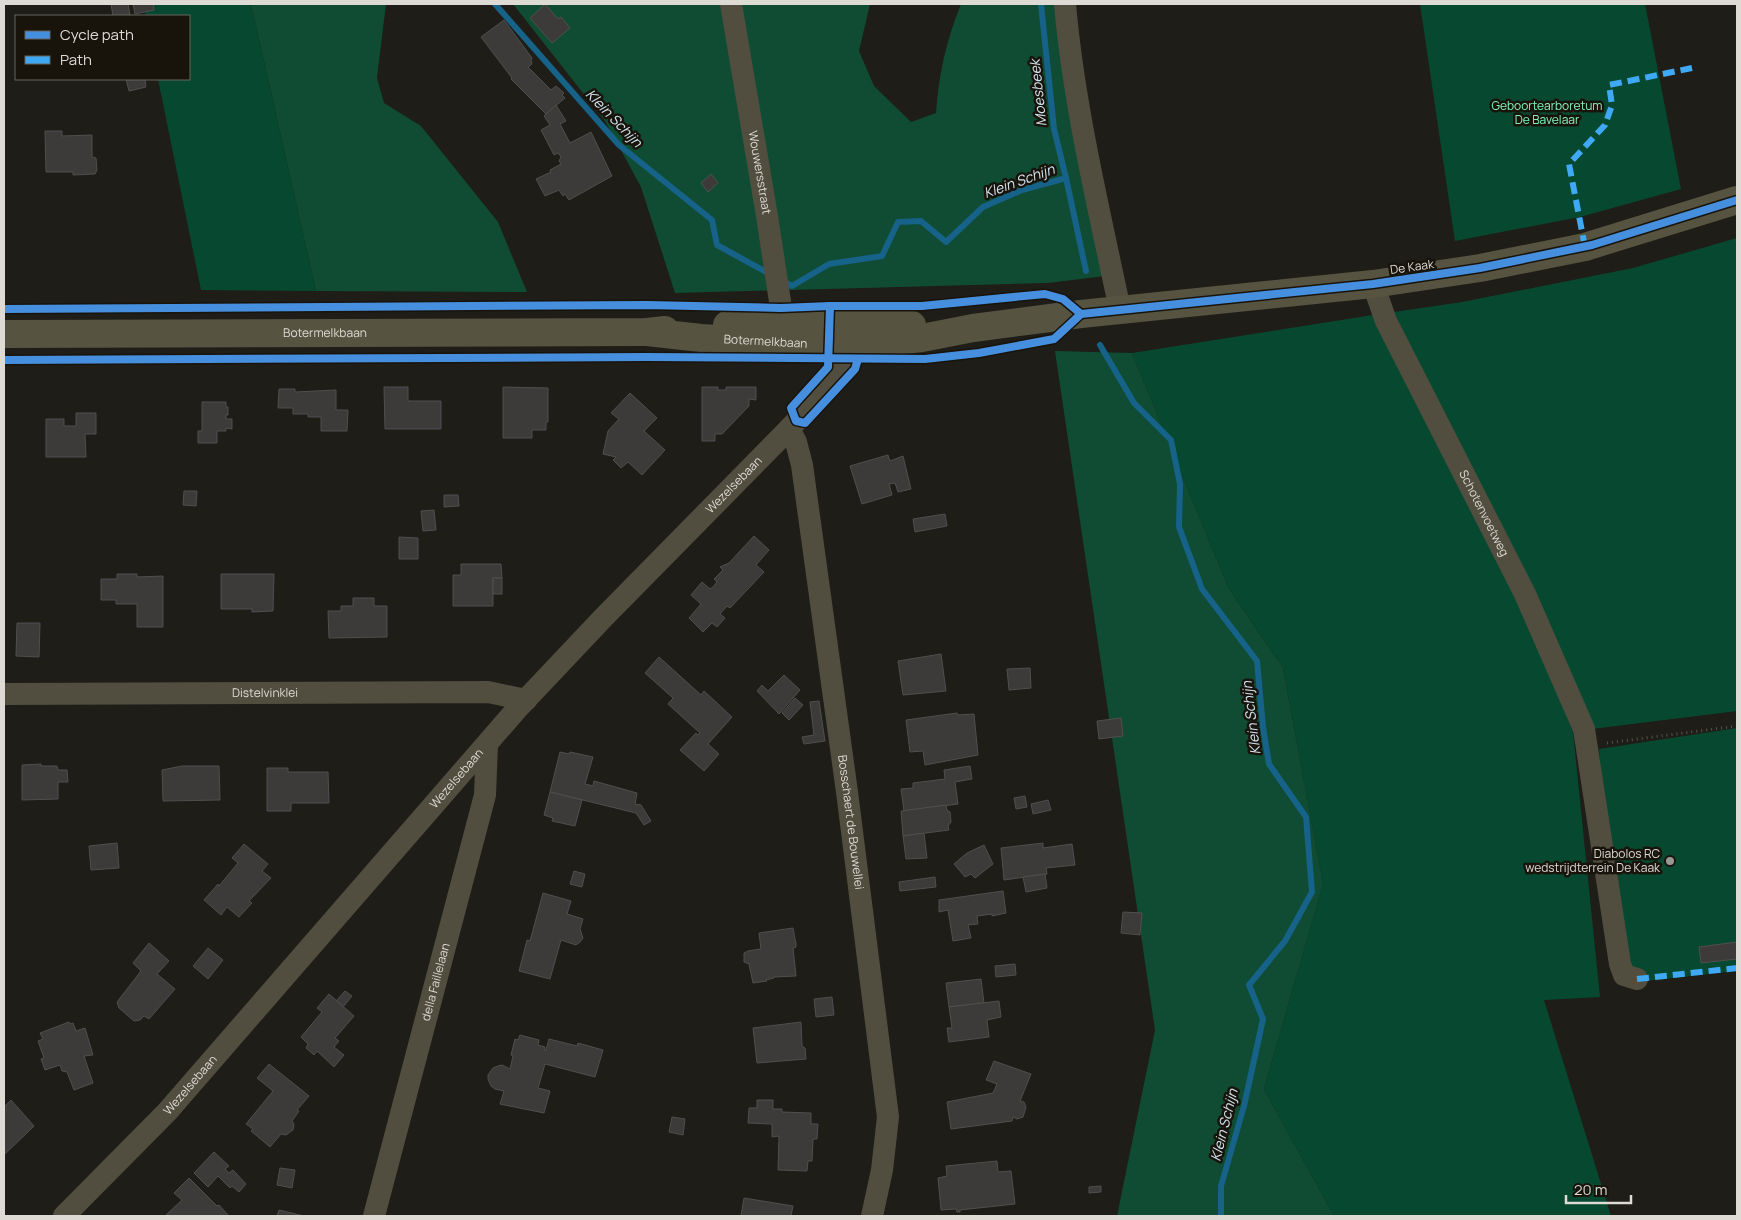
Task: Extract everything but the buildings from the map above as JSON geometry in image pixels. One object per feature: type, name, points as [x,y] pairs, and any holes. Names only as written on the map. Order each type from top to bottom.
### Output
[{"type":"main road","name":"De Kaak","points":[[1081,314],[1373,284],[1480,268],[1586,247],[1737,200]]},
{"type":"main road","name":"Botermelkbaan","points":[[4,334],[647,332],[700,326],[783,332],[848,346],[922,338],[973,328],[1081,314]]},
{"type":"main road","name":"Botermelkbaan","points":[[783,332],[830,322],[973,328]]},
{"type":"street","name":"Wouwersstraat","points":[[730,4],[767,216],[783,332]]},
{"type":"street","points":[[1064,4],[1067,36],[1081,122],[1120,310]]},
{"type":"street","name":"Schotenvoetweg","points":[[1373,284],[1386,321],[1525,594],[1584,729],[1620,964],[1624,974],[1637,979]]},
{"type":"street","name":"Wezelsebaan","points":[[64,1216],[167,1112],[526,700],[842,372],[847,358],[848,346]]},
{"type":"street","name":"Bosschaert de Bouwellei","points":[[789,429],[796,442],[802,465],[847,792],[888,1117],[882,1170],[872,1216]]},
{"type":"street","name":"Distelvinklei","points":[[4,694],[488,692],[526,700]]},
{"type":"street","name":"della Faillelaan","points":[[374,1216],[485,795],[487,744]]},
{"type":"path","points":[[1586,746],[1737,726]]},
{"type":"green space","points":[[143,4],[251,4],[316,291],[201,290],[158,80],[190,80],[190,15],[146,15]]},
{"type":"green space","points":[[251,4],[386,4],[377,78],[384,103],[421,126],[498,222],[527,292],[316,291]]},
{"type":"green space","points":[[513,4],[870,4],[859,51],[874,86],[911,122],[936,113],[944,57],[961,4],[1065,4],[1113,275],[1048,283],[675,293],[641,187],[605,121]]},
{"type":"green space","name":"Geboortearboretum De Bavelaar","points":[[1420,4],[1645,4],[1681,189],[1580,217],[1455,241]]},
{"type":"green space","points":[[1737,238],[1737,711],[1592,729],[1394,312],[1462,302],[1633,268]]},
{"type":"green space","points":[[1373,315],[1517,594],[1573,732],[1600,997],[1544,1000],[1611,1216],[1334,1216],[1264,1089],[1323,884],[1283,668],[1228,587],[1132,353]]},
{"type":"green space","points":[[1055,351],[1132,353],[1228,587],[1283,668],[1323,884],[1264,1089],[1334,1216],[1117,1216],[1155,1030]]},
{"type":"green space","name":"Diabolos RC wedstrijdterrein De Kaak","points":[[1737,728],[1737,971],[1618,984],[1599,749]]},
{"type":"waterway","name":"Klein Schijn","points":[[495,4],[619,145],[712,220],[717,245],[768,273]]},
{"type":"waterway","name":"Moesbeek","points":[[1041,4],[1054,129],[1066,178]]},
{"type":"waterway","name":"Klein Schijn","points":[[785,282],[792,286],[829,264],[882,256],[898,222],[921,221],[946,242],[983,207],[1022,190],[1066,178],[1086,271]]},
{"type":"waterway","name":"Klein Schijn","points":[[1100,345],[1134,403],[1171,440],[1180,484],[1179,527],[1202,589],[1257,661],[1263,727],[1269,764],[1306,817],[1312,892],[1285,941],[1249,985],[1263,1019],[1244,1106],[1221,1186],[1221,1216]]},
{"type":"marked path","points":[[1585,247],[1569,164],[1605,125],[1612,105],[1609,85],[1692,68]]},
{"type":"marked path","points":[[1637,979],[1737,968]]},
{"type":"cycle path","points":[[1081,314],[1373,284],[1480,268],[1592,245],[1737,200]]},
{"type":"cycle path","points":[[4,309],[647,305],[781,308],[922,306],[1045,294],[1063,299],[1081,314]]},
{"type":"cycle path","points":[[830,306],[828,367],[791,408],[796,421],[805,423],[855,369],[858,359]]},
{"type":"cycle path","points":[[4,360],[647,357],[925,359],[979,353],[1054,339],[1081,314]]},
{"type":"place","name":"Diabolos RC wedstrijdterrein De Kaak","points":[[1670,861]]}]
